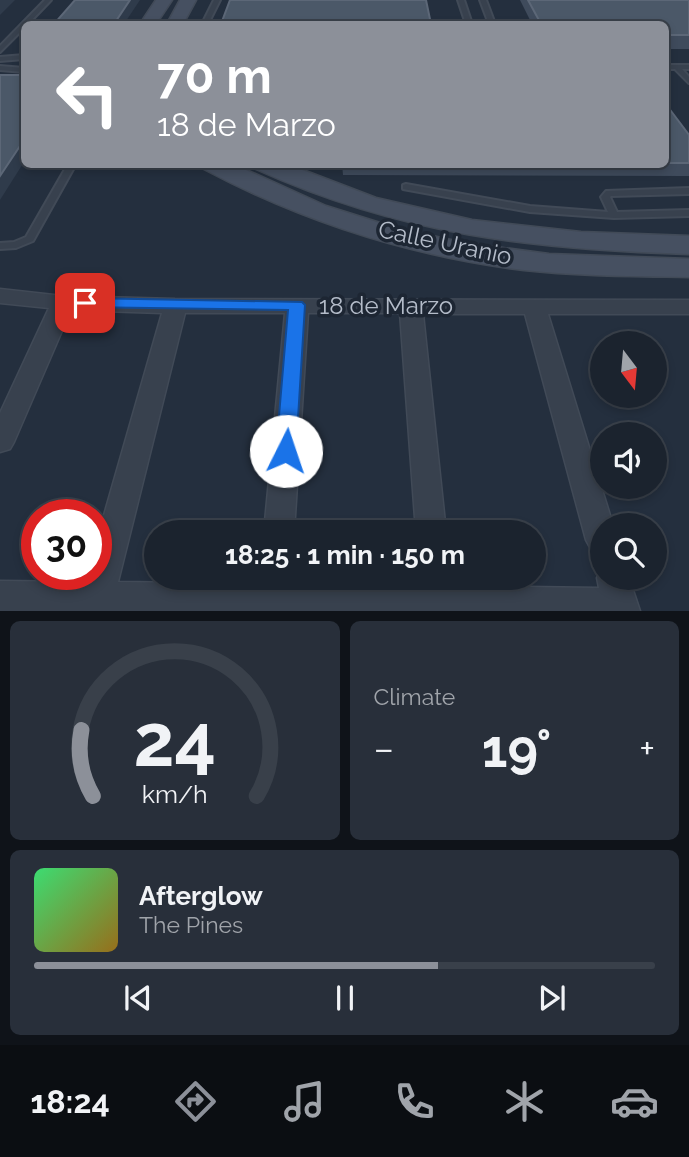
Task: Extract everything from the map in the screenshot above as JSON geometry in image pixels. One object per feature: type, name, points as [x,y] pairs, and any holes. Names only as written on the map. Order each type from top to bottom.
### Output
[{"type":"street","points":[[150,21],[164,0]]},
{"type":"street","points":[[177,21],[188,0]]},
{"type":"street","name":"Calle Uranio","points":[[221,168],[282,198],[427,243],[528,260],[592,266],[689,268]]},
{"type":"street","name":"Calle Uranio","points":[[274,168],[317,187],[382,209],[438,222],[562,241],[689,245]]},
{"type":"street","name":"18 de Marzo","points":[[0,296],[62,303],[175,306],[689,307]]},
{"type":"street","points":[[0,442],[62,303]]},
{"type":"street","points":[[280,520],[297,305]]},
{"type":"street","points":[[96,604],[175,306]]},
{"type":"street","points":[[411,306],[430,520]]},
{"type":"street","points":[[534,306],[594,513]]},
{"type":"street","points":[[0,596],[96,604],[274,596],[619,597]]},
{"type":"lane","points":[[29,21],[48,0]]},
{"type":"lane","points":[[206,21],[217,0]]},
{"type":"lane","points":[[461,0],[468,21]]},
{"type":"lane","points":[[483,0],[491,21]]},
{"type":"lane","points":[[0,50],[21,29]]},
{"type":"lane","points":[[0,59],[21,57]]},
{"type":"lane","points":[[669,67],[689,67]]},
{"type":"lane","points":[[677,67],[689,81]]},
{"type":"lane","points":[[0,68],[21,70]]},
{"type":"lane","points":[[0,246],[24,242],[37,231],[70,168]]},
{"type":"lane","points":[[407,187],[530,209],[614,215],[689,213]]},
{"type":"lane","points":[[614,215],[605,197],[609,193],[689,191]]},
{"type":"building","points":[[75,0],[130,0],[116,21],[57,21]]},
{"type":"building","points":[[230,0],[426,0],[430,21],[222,21]]},
{"type":"building","points":[[528,0],[689,0],[689,35],[669,35],[669,21],[539,21]]},
{"type":"building","points":[[0,75],[21,75],[21,144],[0,176]]},
{"type":"building","points":[[669,108],[689,135],[689,163],[669,163]]},
{"type":"route","points":[[85,303],[175,306],[297,305],[286,451]]}]
